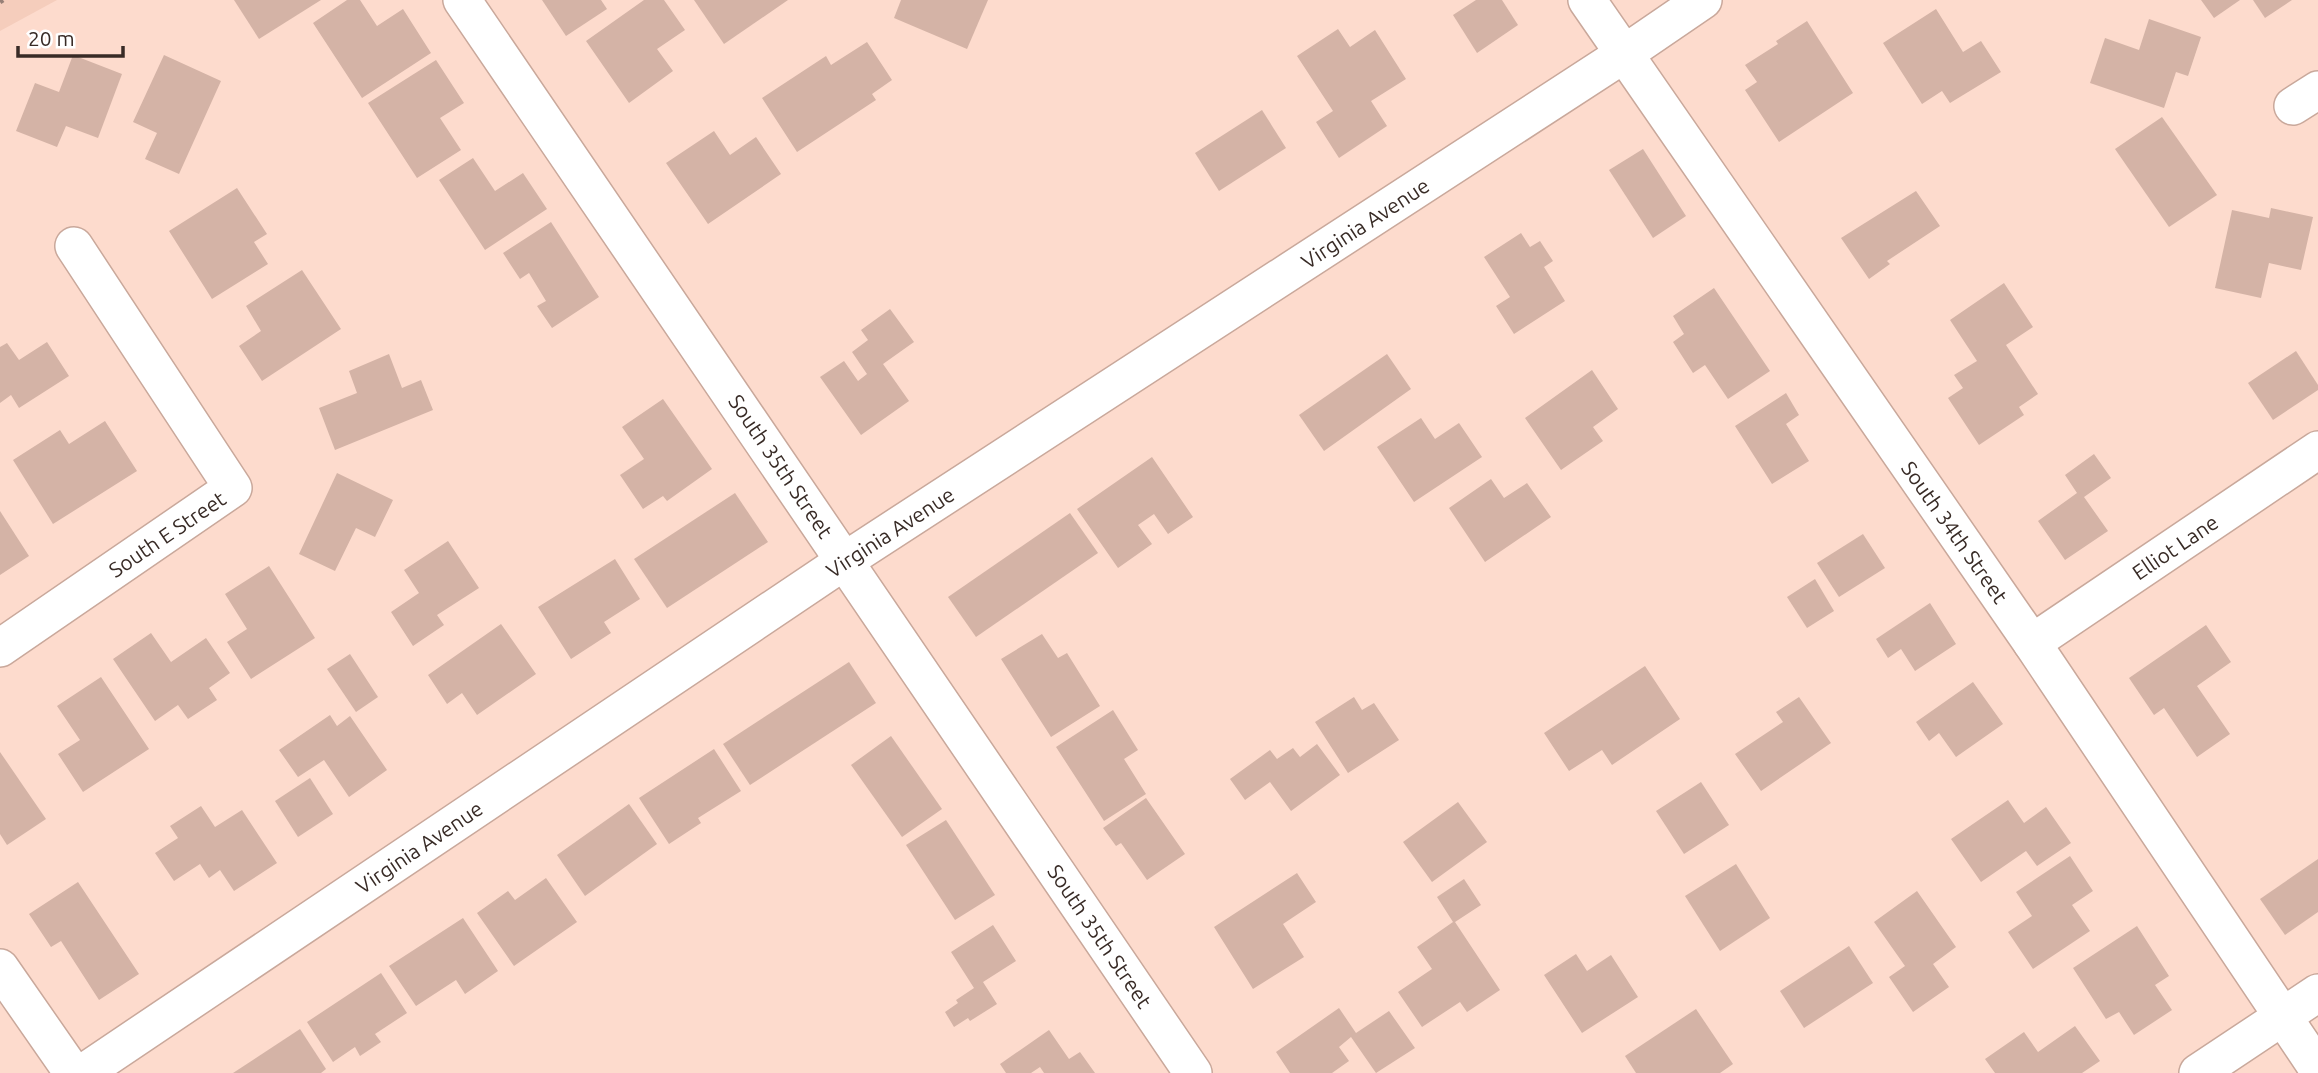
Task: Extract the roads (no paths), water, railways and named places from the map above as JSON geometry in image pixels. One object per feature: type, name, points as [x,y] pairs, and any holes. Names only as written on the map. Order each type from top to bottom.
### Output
[{"type":"street","name":"South 35th Street","points":[[462,0],[1193,1073]]},
{"type":"street","name":"South 34th Street","points":[[1587,0],[2032,643],[2318,1069]]},
{"type":"street","name":"Virginia Avenue","points":[[83,1073],[846,560],[1703,0]]},
{"type":"street","name":"South E Street","points":[[0,648],[233,488],[74,246]]},
{"type":"street","name":"Elliot Lane","points":[[2032,643],[2318,450]]},
{"type":"street","points":[[0,968],[73,1073]]},
{"type":"street","points":[[2198,1073],[2318,993]]}]
